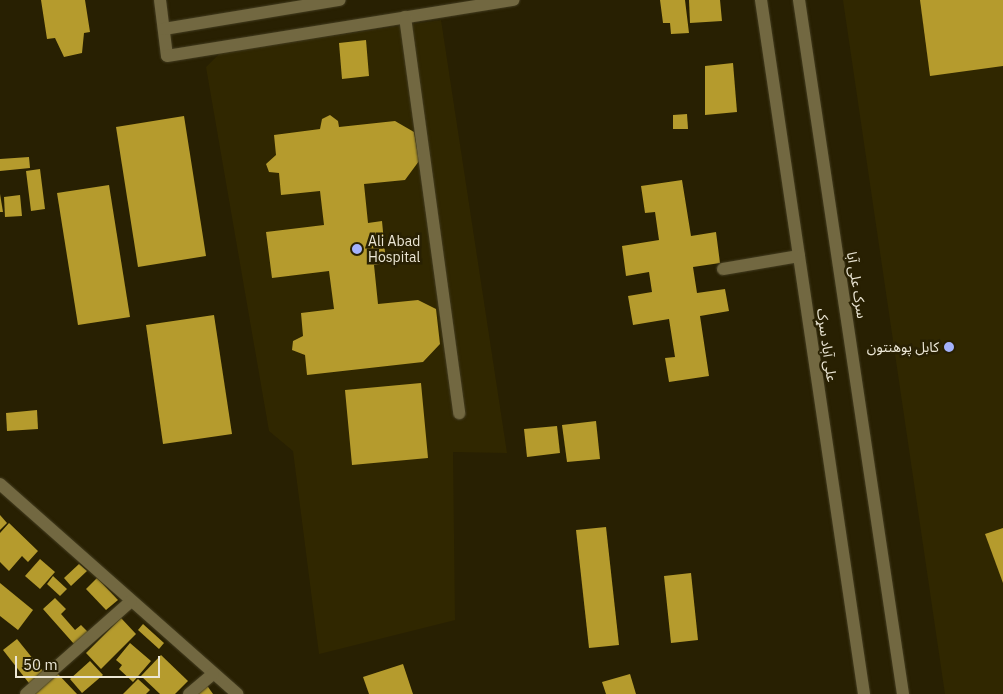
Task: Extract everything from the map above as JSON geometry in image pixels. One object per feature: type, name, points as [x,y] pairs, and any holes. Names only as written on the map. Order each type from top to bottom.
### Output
[{"type":"street","points":[[160,0],[167,56],[514,0]]},
{"type":"street","points":[[164,29],[340,0]]},
{"type":"street","name":"علی آباد سړک","points":[[761,0],[864,694]]},
{"type":"street","name":"سرک علی آبا","points":[[799,0],[903,694]]},
{"type":"street","points":[[405,17],[459,413]]},
{"type":"street","points":[[723,269],[799,256]]},
{"type":"street","points":[[0,484],[237,694]]},
{"type":"street","points":[[26,694],[131,601]]},
{"type":"street","points":[[189,694],[213,674]]},
{"type":"shaded area","name":"کابل پوهنتون","points":[[843,0],[1003,0],[1003,694],[945,694]]},
{"type":"shaded area","name":"Ali Abad Hospital","points":[[441,20],[507,453],[453,452],[455,620],[319,654],[293,451],[269,431],[206,67],[221,52]]},
{"type":"building","points":[[41,0],[85,0],[90,32],[84,33],[82,53],[64,57],[55,38],[47,39]]},
{"type":"building","points":[[660,0],[685,0],[689,33],[671,34],[670,23],[663,23]]},
{"type":"building","points":[[689,0],[720,0],[722,21],[690,23]]},
{"type":"building","points":[[920,0],[1003,0],[1003,66],[930,76]]},
{"type":"building","points":[[366,40],[369,76],[342,79],[339,43]]},
{"type":"building","points":[[733,63],[737,112],[705,115],[705,66]]},
{"type":"building","points":[[687,114],[688,129],[673,129],[673,115]]},
{"type":"building","points":[[330,115],[338,121],[339,127],[395,121],[414,132],[419,161],[405,180],[364,184],[368,223],[382,221],[386,263],[374,265],[378,304],[418,300],[436,309],[440,344],[423,362],[307,375],[305,355],[292,350],[293,341],[303,336],[301,313],[334,309],[329,271],[272,278],[266,232],[324,225],[320,191],[281,195],[279,173],[269,172],[266,164],[276,155],[274,135],[320,129],[322,119]]},
{"type":"building","points":[[184,116],[206,256],[138,267],[116,127]]},
{"type":"building","points":[[29,157],[30,168],[0,171],[0,159]]},
{"type":"building","points":[[40,169],[45,209],[31,211],[26,171]]},
{"type":"building","points":[[682,180],[691,236],[716,232],[720,263],[693,267],[697,293],[725,289],[729,311],[700,316],[709,376],[669,382],[665,358],[675,357],[669,319],[633,325],[628,296],[652,292],[649,272],[626,276],[622,246],[659,240],[655,212],[645,213],[641,186]]},
{"type":"building","points":[[109,185],[130,317],[78,325],[57,193]]},
{"type":"building","points":[[0,194],[3,212],[0,212]]},
{"type":"building","points":[[20,195],[22,216],[5,217],[4,197]]},
{"type":"building","points":[[214,315],[232,434],[163,444],[146,325]]},
{"type":"building","points":[[421,383],[428,458],[352,465],[345,390]]},
{"type":"building","points":[[37,410],[38,429],[7,431],[6,413]]},
{"type":"building","points":[[596,421],[600,459],[567,462],[562,425]]},
{"type":"building","points":[[557,426],[560,453],[527,457],[524,429]]},
{"type":"building","points":[[0,515],[7,523],[0,530]]},
{"type":"building","points":[[9,523],[38,551],[28,562],[22,556],[9,571],[0,562],[0,533]]},
{"type":"building","points":[[606,527],[619,645],[589,648],[576,530]]},
{"type":"building","points":[[1003,528],[1003,583],[985,534]]},
{"type":"building","points":[[40,559],[55,572],[40,589],[25,576]]},
{"type":"building","points":[[79,564],[87,571],[71,586],[64,578]]},
{"type":"building","points":[[691,573],[698,640],[671,643],[664,576]]},
{"type":"building","points":[[53,576],[67,589],[60,596],[47,584]]},
{"type":"building","points":[[97,578],[118,600],[106,610],[86,589]]},
{"type":"building","points":[[0,583],[33,610],[18,630],[0,616]]},
{"type":"building","points":[[55,598],[66,609],[61,614],[75,630],[81,625],[88,632],[74,644],[43,609]]},
{"type":"building","points":[[121,618],[136,634],[101,669],[86,653]]},
{"type":"building","points":[[143,624],[164,643],[159,649],[138,630]]},
{"type":"building","points":[[17,639],[46,675],[32,687],[3,650]]},
{"type":"building","points":[[130,643],[151,661],[133,682],[119,669],[122,665],[116,660]]},
{"type":"building","points":[[161,655],[188,681],[175,694],[160,694],[141,676]]},
{"type":"building","points":[[90,661],[103,675],[82,693],[70,679]]},
{"type":"building","points":[[403,664],[413,694],[369,694],[363,677]]},
{"type":"building","points":[[57,673],[77,694],[35,694]]},
{"type":"building","points":[[630,674],[636,694],[606,694],[602,682]]},
{"type":"building","points":[[138,679],[150,690],[146,694],[123,694]]},
{"type":"building","points":[[206,684],[213,694],[199,694],[197,691]]},
{"type":"place","name":"Ali Abad Hospital","points":[[357,249]]},
{"type":"place","name":"کابل پوهنتون","points":[[949,347]]}]
